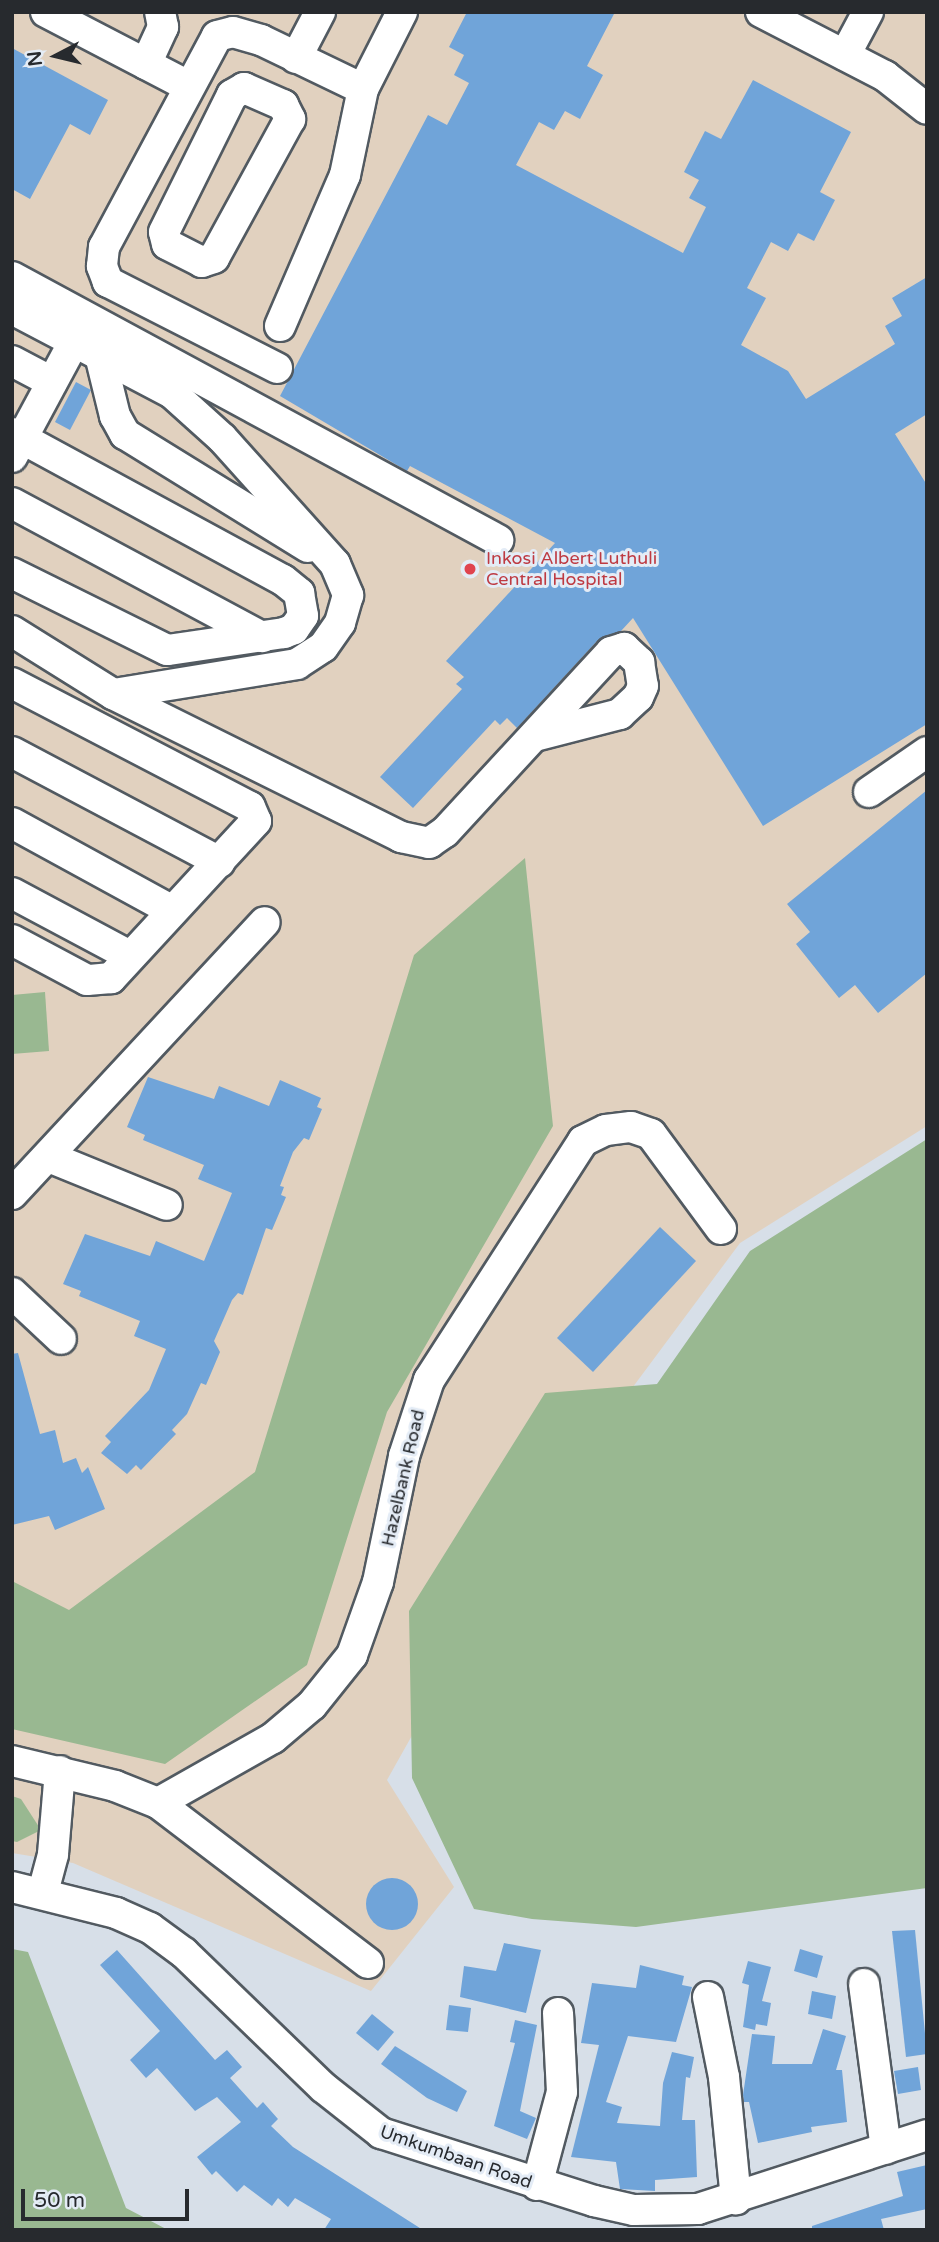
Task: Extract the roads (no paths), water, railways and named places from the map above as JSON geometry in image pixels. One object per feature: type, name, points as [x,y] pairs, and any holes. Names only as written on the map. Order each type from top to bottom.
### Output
[{"type":"street","points":[[46,12],[188,86]]},
{"type":"street","points":[[146,64],[163,27],[160,12]]},
{"type":"street","points":[[296,58],[320,12]]},
{"type":"street","points":[[279,326],[345,175],[363,89],[402,12]]},
{"type":"street","points":[[761,12],[886,76],[927,109]]},
{"type":"street","points":[[845,55],[868,12]]},
{"type":"street","points":[[277,368],[117,288],[104,275],[104,247],[211,43],[224,32],[261,40],[363,89]]},
{"type":"street","points":[[239,89],[288,110],[290,119],[217,252],[202,262],[167,244],[163,238],[204,152],[239,89]]},
{"type":"street","points":[[164,131],[204,152]]},
{"type":"street","points":[[12,277],[498,540]]},
{"type":"street","points":[[12,309],[172,393],[222,438],[335,564],[347,604],[340,623],[310,657],[280,670],[113,694]]},
{"type":"street","points":[[12,573],[156,647],[174,650],[262,637],[284,633],[299,624],[303,604],[293,586],[16,443],[52,382],[87,348]]},
{"type":"street","points":[[87,348],[125,434],[335,564]]},
{"type":"street","points":[[12,361],[52,382]]},
{"type":"street","points":[[222,438],[242,401]]},
{"type":"street","points":[[12,503],[262,637]]},
{"type":"street","points":[[13,632],[113,694],[415,842],[438,839],[535,736]]},
{"type":"street","points":[[12,683],[250,807],[257,821],[111,978],[95,982],[12,940]]},
{"type":"street","points":[[12,752],[220,862]]},
{"type":"street","points":[[869,792],[927,752]]},
{"type":"street","points":[[12,823],[173,911]]},
{"type":"street","points":[[12,893],[130,956]]},
{"type":"street","points":[[12,1194],[265,922]]},
{"type":"street","name":"Hazelbank Road","points":[[158,1803],[273,1738],[312,1705],[352,1655],[378,1582],[404,1456],[429,1380],[583,1141],[606,1130],[631,1127],[651,1134],[721,1229]]},
{"type":"street","points":[[49,1157],[167,1205]]},
{"type":"street","points":[[12,1293],[61,1339]]},
{"type":"street","points":[[12,1761],[60,1771],[158,1803],[368,1964]]},
{"type":"street","points":[[43,1892],[53,1854],[60,1771]]},
{"type":"street","name":"Umkumbaan Road","points":[[12,1886],[43,1892],[150,1928],[184,1953],[324,2088],[380,2133],[537,2185],[634,2210],[698,2209],[736,2199],[927,2135]]},
{"type":"street","points":[[864,1984],[886,2148]]},
{"type":"street","points":[[708,1997],[724,2077],[736,2199]]},
{"type":"street","points":[[537,2185],[562,2092],[558,2013]]},
{"type":"place","name":"Inkosi Albert Luthuli Central Hospital","points":[[470,569]]}]
